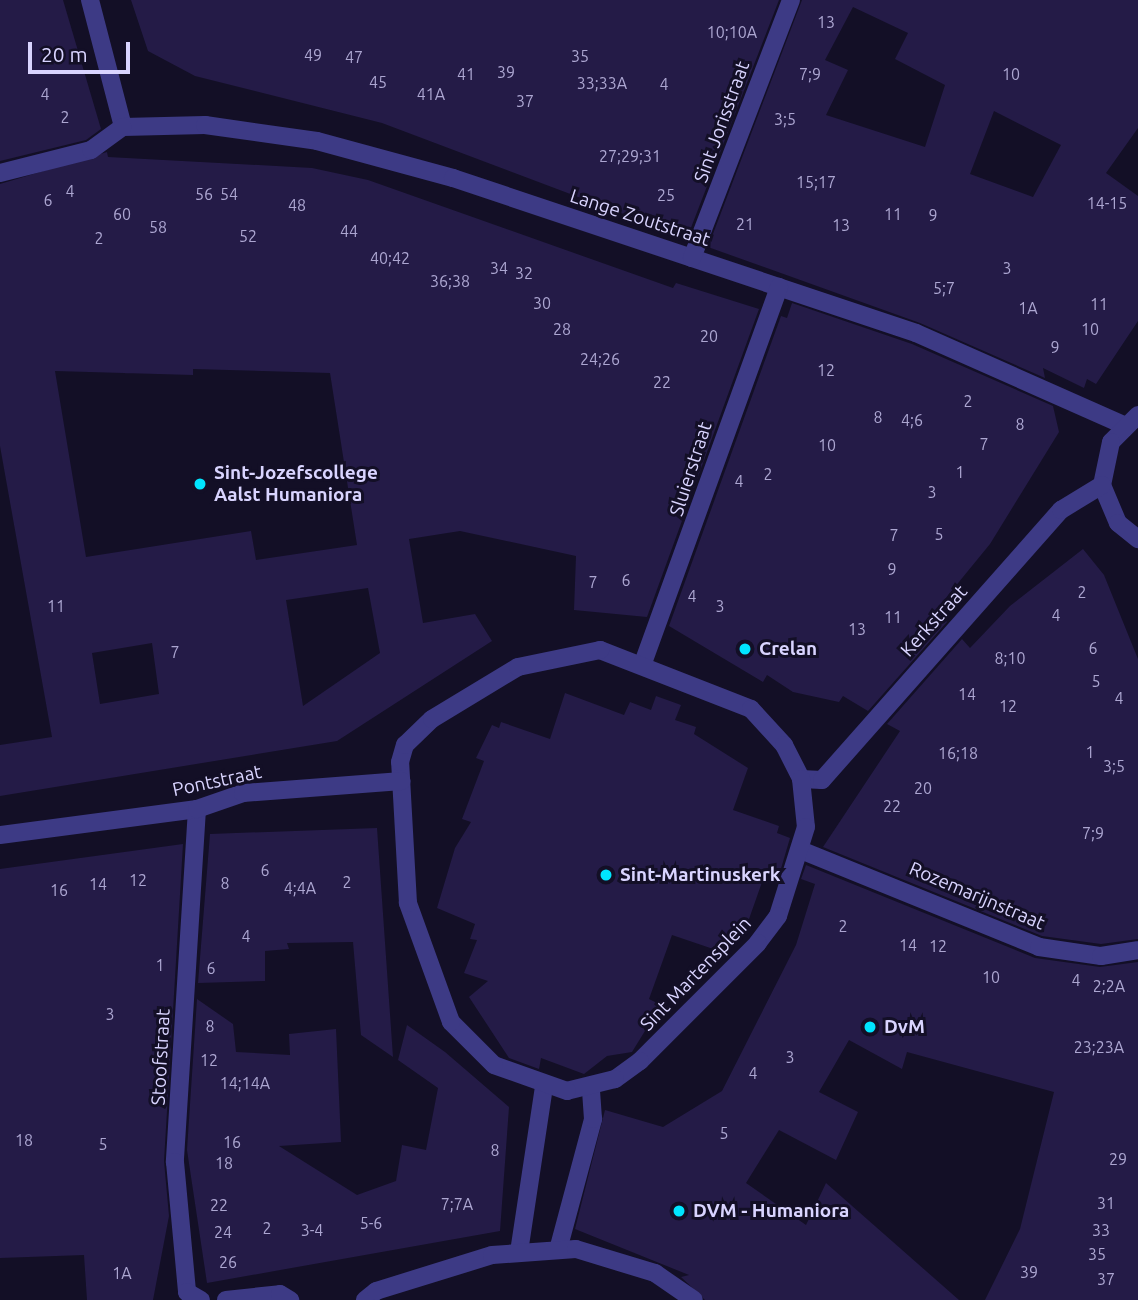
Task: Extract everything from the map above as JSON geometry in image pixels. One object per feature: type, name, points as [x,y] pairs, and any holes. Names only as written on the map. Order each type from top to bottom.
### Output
[{"type":"street","points":[[0,173],[91,150],[123,127],[90,0]]},
{"type":"street","name":"Sint Jorisstraat","points":[[692,258],[792,0]]},
{"type":"street","name":"Lange Zoutstraat","points":[[123,127],[205,125],[317,141],[453,178],[916,333],[1131,420]]},
{"type":"street","name":"Sluierstraat","points":[[642,663],[779,287]]},
{"type":"street","points":[[1131,420],[1103,463],[1102,485],[1118,523],[1138,539]]},
{"type":"street","name":"Kerkstraat","points":[[801,779],[822,780],[1061,510],[1102,485]]},
{"type":"street","name":"Sint Martensplein","points":[[402,781],[403,754],[418,731],[518,667],[600,650],[642,663],[751,709],[784,745],[801,779],[807,807],[803,851],[778,916],[758,943],[640,1061],[591,1088]]},
{"type":"street","points":[[402,781],[408,903],[451,1022],[494,1065],[544,1086],[591,1088],[593,1119],[558,1250]]},
{"type":"street","name":"Pontstraat","points":[[0,835],[197,809],[243,793],[402,781]]},
{"type":"street","name":"Stoofstraat","points":[[197,809],[175,1162],[187,1292],[201,1300]]},
{"type":"street","name":"Rozemarijnstraat","points":[[803,851],[1039,947],[1101,956],[1138,950]]},
{"type":"street","points":[[519,1252],[544,1086]]},
{"type":"street","points":[[365,1300],[376,1291],[519,1252],[576,1249],[655,1273],[694,1300]]},
{"type":"street","points":[[226,1300],[280,1294],[290,1300]]},
{"type":"building","points":[[0,0],[63,0],[101,129],[86,140],[0,161]]},
{"type":"building","points":[[131,0],[779,0],[687,238],[382,123],[195,76],[148,51]]},
{"type":"building","points":[[802,0],[1138,0],[1138,128],[1106,173],[1138,196],[1138,321],[1096,384],[1087,379],[1084,388],[1043,368],[1045,378],[920,323],[708,247]],"holes":[[[853,7],[908,33],[895,59],[945,85],[925,147],[826,115],[848,70],[825,60]],[[994,111],[1061,145],[1033,197],[970,174]]]},
{"type":"building","points":[[107,152],[108,157],[312,168],[368,180],[673,288],[676,283],[759,309],[647,617],[574,610],[576,556],[460,531],[409,539],[423,623],[475,614],[492,641],[337,741],[0,796],[0,745],[52,737],[0,446],[0,184]],"holes":[[[193,369],[330,373],[357,545],[256,560],[251,531],[86,557],[55,371],[193,375]],[[368,588],[380,653],[303,706],[286,600]],[[152,643],[159,694],[100,704],[92,653]]]},
{"type":"building","points":[[792,303],[912,344],[1053,406],[1059,432],[990,544],[936,610],[947,622],[868,711],[843,696],[839,702],[793,692],[767,675],[763,682],[669,626],[781,316],[787,318]]},
{"type":"building","points":[[1083,549],[1104,575],[1138,659],[1138,939],[1101,944],[1042,936],[823,847],[900,731],[887,724],[962,639],[970,648],[1010,606]]},
{"type":"building","name":"Sint-Martinuskerk","points":[[565,693],[624,715],[630,702],[651,710],[656,696],[681,705],[675,720],[696,727],[694,734],[748,768],[733,810],[779,826],[777,833],[790,838],[780,872],[767,868],[743,936],[736,933],[728,954],[672,935],[649,999],[661,1005],[632,1052],[607,1056],[584,1074],[541,1058],[539,1069],[509,1058],[469,997],[488,981],[464,973],[477,940],[470,939],[475,924],[437,908],[455,848],[471,822],[462,819],[484,761],[476,758],[492,725],[499,728],[501,722],[550,739]]},
{"type":"building","points":[[377,828],[393,1057],[361,1035],[353,942],[287,943],[289,949],[265,951],[265,981],[198,983],[210,834]]},
{"type":"building","points":[[183,844],[164,1161],[169,1216],[153,1300],[87,1300],[84,1255],[0,1258],[0,869]]},
{"type":"building","points":[[806,865],[1035,958],[1100,967],[1138,962],[1138,1300],[985,1300],[1020,1229],[1054,1092],[907,1052],[902,1069],[849,1040],[819,1092],[858,1112],[836,1160],[779,1130],[746,1183],[806,1225],[826,1183],[959,1300],[705,1300],[681,1277],[689,1275],[575,1229],[605,1110],[663,1127],[722,1091],[796,945],[815,884],[801,879]]},
{"type":"building","points":[[197,999],[233,1024],[236,1052],[290,1055],[289,1034],[336,1029],[341,1142],[279,1146],[357,1195],[396,1181],[402,1145],[426,1150],[438,1088],[398,1060],[407,1025],[445,1052],[509,1107],[500,1231],[207,1283],[187,1150]]},
{"type":"place","name":"Sint-Jozefscollege Aalst Humaniora","points":[[200,484]]},
{"type":"place","name":"Crelan","points":[[745,649]]},
{"type":"place","name":"Sint-Martinuskerk","points":[[606,875]]},
{"type":"place","name":"DvM","points":[[870,1027]]},
{"type":"place","name":"DVM - Humaniora","points":[[679,1211]]}]
